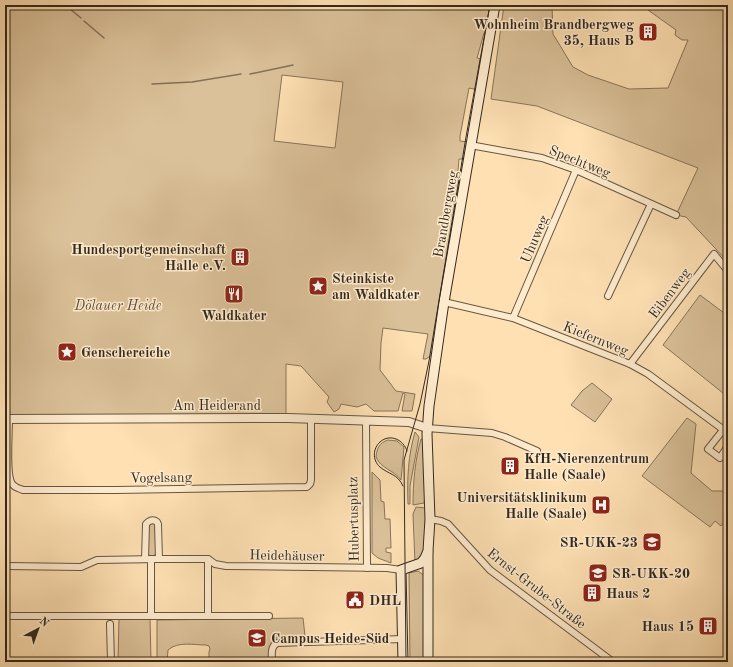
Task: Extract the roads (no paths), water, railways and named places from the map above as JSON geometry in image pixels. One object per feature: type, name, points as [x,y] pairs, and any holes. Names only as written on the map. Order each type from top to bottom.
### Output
[{"type":"main road","name":"Brandbergweg","points":[[427,428],[444,302],[495,5]]},
{"type":"main road","points":[[427,428],[430,519],[428,551],[428,662]]},
{"type":"main road","name":"Hubertusplatz","points":[[401,570],[414,566],[423,561],[428,551]]},
{"type":"main road","points":[[414,566],[422,569],[428,576]]},
{"type":"main road","points":[[401,570],[403,662]]},
{"type":"street","name":"Spechtweg","points":[[470,145],[542,158],[576,170],[676,215]]},
{"type":"street","name":"Uhuweg","points":[[513,318],[576,170]]},
{"type":"street","points":[[608,296],[651,204]]},
{"type":"street","name":"Eibenweg","points":[[630,364],[714,254],[728,271]]},
{"type":"street","name":"Kiefernweg","points":[[444,302],[513,318],[630,364],[648,374],[726,431],[708,449],[720,458],[728,446]]},
{"type":"street","name":"Am Heiderand","points":[[7,419],[311,419],[409,422],[427,428]]},
{"type":"street","name":"Vogelsang","points":[[7,419],[9,467],[11,482],[16,488],[23,490],[116,490],[307,487],[311,480],[311,419]]},
{"type":"street","name":"Hubertusplatz","points":[[366,421],[367,568],[401,570]]},
{"type":"street","points":[[427,428],[492,433],[505,437],[536,452]]},
{"type":"street","name":"Ernst-Grube-Straße","points":[[430,519],[448,524],[490,570],[613,662]]},
{"type":"street","points":[[151,616],[146,524],[149,521],[154,520],[158,524],[159,558]]},
{"type":"street","name":"Heidehäuser","points":[[5,566],[81,566],[97,560],[159,558],[208,560],[215,564],[226,566],[367,568]]},
{"type":"street","points":[[208,560],[208,616]]},
{"type":"street","points":[[5,616],[269,616]]},
{"type":"street","points":[[110,624],[111,662]]},
{"type":"street","points":[[272,662],[272,649],[277,643],[403,639]]},
{"type":"street","points":[[29,662],[44,662]]},
{"type":"waterway","points":[[65,5],[81,18]]},
{"type":"waterway","points":[[84,21],[104,38]]},
{"type":"waterway","points":[[250,74],[293,65]]},
{"type":"waterway","points":[[152,84],[192,82],[241,74]]},
{"type":"tram line","points":[[406,662],[404,460],[420,404],[429,361],[466,137],[490,5]]},
{"type":"tram line","points":[[403,486],[396,477],[377,464],[374,454],[376,447],[380,442],[388,438],[400,441],[407,451]]},
{"type":"place","name":"Wohnheim Brandbergweg 35, Haus B","points":[[648,32]]},
{"type":"place","name":"Hundesportgemeinschaft Halle e.V.","points":[[240,257]]},
{"type":"place","name":"Steinkiste am Waldkater","points":[[318,286]]},
{"type":"place","name":"Waldkater","points":[[234,294]]},
{"type":"place","name":"Genschereiche","points":[[67,352]]},
{"type":"place","name":"KfH-Nierenzentrum Halle (Saale)","points":[[510,466]]},
{"type":"place","name":"Universitätsklinikum Halle (Saale)","points":[[601,505]]},
{"type":"place","name":"SR-UKK-23","points":[[652,542]]},
{"type":"place","name":"SR-UKK-20","points":[[598,573]]},
{"type":"place","name":"Haus 2","points":[[592,593]]},
{"type":"place","name":"DHL","points":[[355,600]]},
{"type":"place","name":"Haus 15","points":[[708,626]]},
{"type":"place","name":"Campus Heide-Süd","points":[[257,638]]},
{"type":"park label","name":"Dölauer Heide","points":[[118,305]]}]
